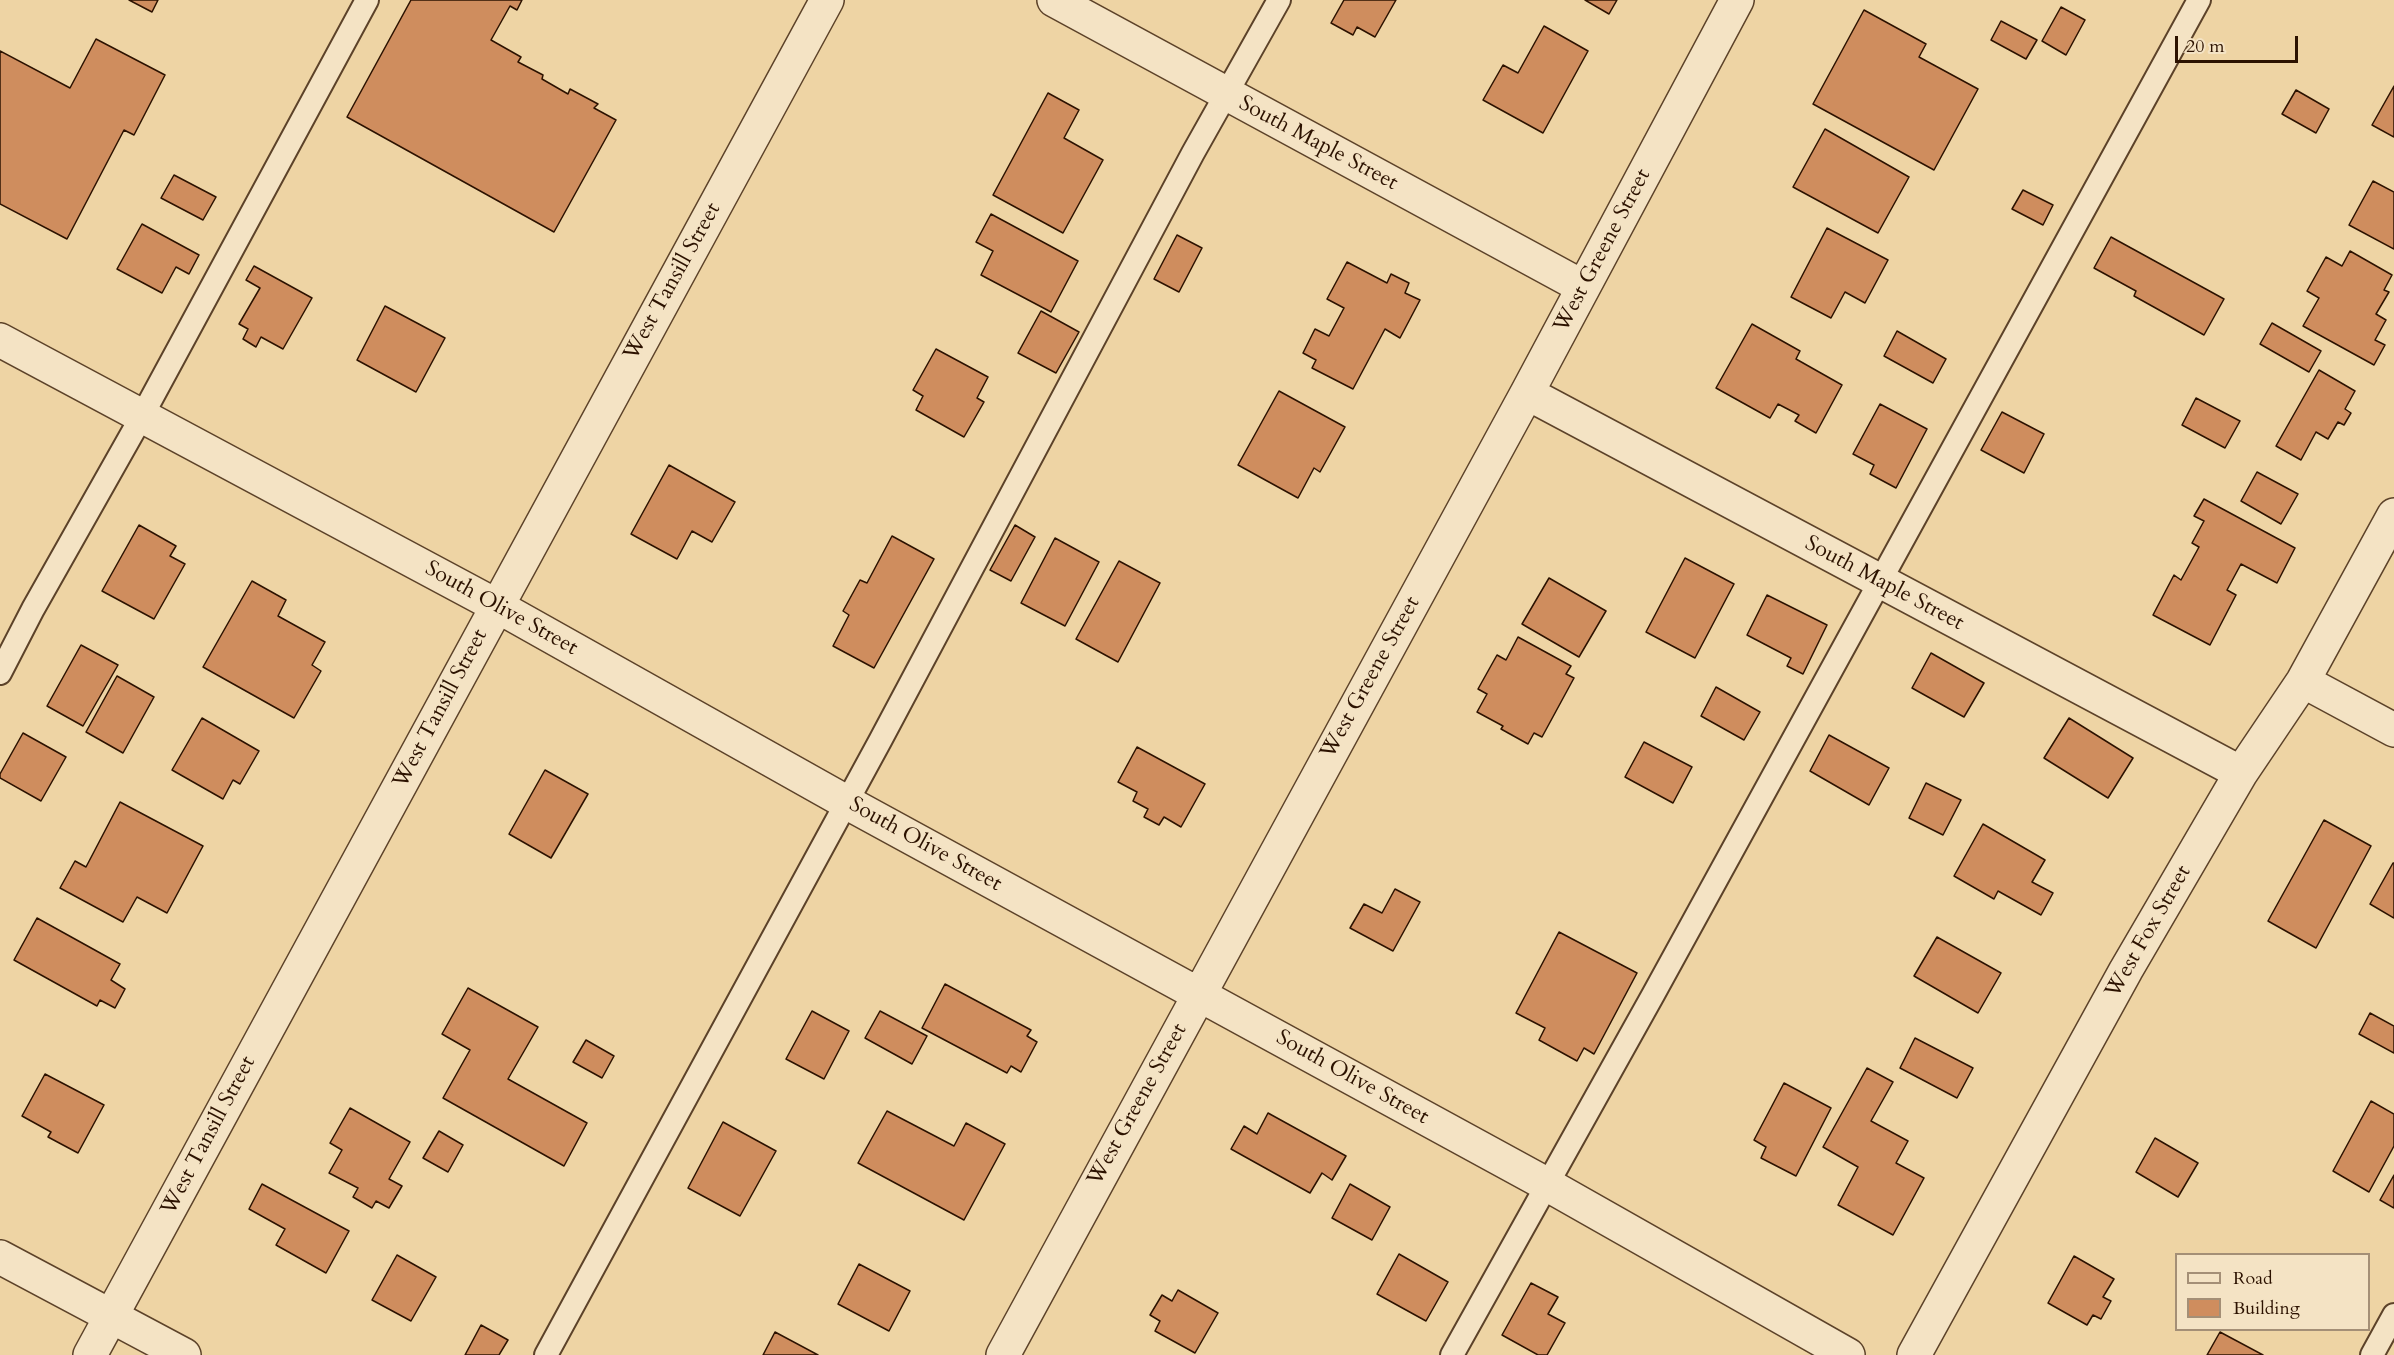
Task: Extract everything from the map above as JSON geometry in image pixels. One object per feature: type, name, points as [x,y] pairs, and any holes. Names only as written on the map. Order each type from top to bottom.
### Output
[{"type":"street","name":"West Tansill Street","points":[[90,1355],[827,0]]},
{"type":"street","name":"South Maple Street","points":[[1054,0],[1583,287]]},
{"type":"street","name":"West Greene Street","points":[[1003,1355],[1527,393],[1737,0]]},
{"type":"street","name":"South Olive Street","points":[[0,340],[497,606],[846,802],[1548,1185],[1848,1355]]},
{"type":"street","name":"South Maple Street","points":[[1527,393],[2241,773]]},
{"type":"street","name":"West Fox Street","points":[[1914,1355],[2126,970],[2241,773],[2303,681],[2394,515]]},
{"type":"street","points":[[2303,681],[2394,730]]},
{"type":"street","points":[[0,1257],[184,1355]]},
{"type":"lane","points":[[0,673],[367,0]]},
{"type":"lane","points":[[546,1355],[846,802],[1193,153],[1279,0]]},
{"type":"lane","points":[[1452,1355],[1548,1185],[2199,0]]},
{"type":"lane","points":[[2372,1355],[2394,1315]]},
{"type":"building","points":[[129,0],[158,0],[152,12]]},
{"type":"building","points":[[411,0],[522,0],[517,10],[510,6],[491,40],[521,57],[518,62],[543,75],[542,79],[568,94],[570,89],[598,104],[594,108],[616,120],[554,232],[347,117]]},
{"type":"building","points":[[1344,0],[1396,0],[1375,37],[1357,27],[1353,35],[1331,23]]},
{"type":"building","points":[[1585,0],[1617,0],[1609,14]]},
{"type":"building","points":[[2061,7],[2085,20],[2066,55],[2042,41]]},
{"type":"building","points":[[1864,10],[1926,44],[1919,57],[1978,89],[1934,170],[1813,104]]},
{"type":"building","points":[[2001,21],[2037,40],[2026,59],[1991,40]]},
{"type":"building","points":[[1544,26],[1588,51],[1543,133],[1483,100],[1503,65],[1518,73]]},
{"type":"building","points":[[96,39],[165,75],[134,135],[124,130],[67,239],[0,204],[0,51],[70,88]]},
{"type":"building","points":[[2394,86],[2394,137],[2372,125]]},
{"type":"building","points":[[2296,90],[2329,109],[2316,133],[2282,114]]},
{"type":"building","points":[[1048,93],[1079,110],[1064,138],[1103,160],[1063,233],[993,195]]},
{"type":"building","points":[[1825,129],[1909,177],[1878,233],[1793,187]]},
{"type":"building","points":[[174,175],[216,197],[203,220],[161,198]]},
{"type":"building","points":[[2373,181],[2394,192],[2394,249],[2349,225]]},
{"type":"building","points":[[2023,190],[2053,205],[2043,225],[2012,209]]},
{"type":"building","points":[[991,214],[1078,261],[1051,312],[981,275],[993,251],[976,242]]},
{"type":"building","points":[[142,224],[199,255],[189,274],[176,267],[162,293],[117,269]]},
{"type":"building","points":[[1827,228],[1888,260],[1865,303],[1845,292],[1831,318],[1791,297]]},
{"type":"building","points":[[1177,235],[1202,248],[1179,292],[1154,279]]},
{"type":"building","points":[[2111,237],[2224,299],[2204,335],[2134,296],[2136,291],[2094,268]]},
{"type":"building","points":[[2350,251],[2392,275],[2384,290],[2389,292],[2376,314],[2386,320],[2375,340],[2385,345],[2374,365],[2303,326],[2319,298],[2307,291],[2326,257],[2342,266]]},
{"type":"building","points":[[1347,262],[1387,283],[1391,274],[1409,283],[1405,293],[1420,300],[1400,338],[1385,329],[1353,389],[1312,368],[1316,360],[1303,353],[1315,329],[1329,336],[1344,308],[1327,299]]},
{"type":"building","points":[[254,266],[312,298],[283,349],[261,337],[256,347],[243,339],[248,329],[239,324],[260,288],[246,280]]},
{"type":"building","points":[[385,306],[445,338],[416,392],[357,360]]},
{"type":"building","points":[[1041,311],[1079,332],[1056,373],[1018,353]]},
{"type":"building","points":[[2272,323],[2321,351],[2309,372],[2260,344]]},
{"type":"building","points":[[1752,324],[1800,351],[1796,359],[1842,385],[1816,433],[1795,421],[1799,415],[1778,404],[1770,418],[1716,388]]},
{"type":"building","points":[[1897,331],[1946,359],[1933,383],[1884,356]]},
{"type":"building","points":[[936,349],[988,377],[977,398],[984,402],[964,437],[916,410],[923,396],[913,390]]},
{"type":"building","points":[[2319,370],[2355,391],[2345,409],[2351,413],[2344,425],[2338,422],[2328,439],[2316,432],[2301,460],[2276,446]]},
{"type":"building","points":[[1279,391],[1345,427],[1320,472],[1314,468],[1298,498],[1238,465]]},
{"type":"building","points":[[2196,398],[2240,421],[2225,448],[2182,425]]},
{"type":"building","points":[[1880,404],[1927,429],[1896,488],[1870,474],[1874,465],[1853,454]]},
{"type":"building","points":[[2002,412],[2044,434],[2024,473],[1981,450]]},
{"type":"building","points":[[669,465],[735,502],[712,542],[692,531],[677,559],[631,534]]},
{"type":"building","points":[[2257,472],[2298,494],[2281,524],[2241,501]]},
{"type":"building","points":[[2204,499],[2295,548],[2277,583],[2241,564],[2227,590],[2236,595],[2210,645],[2153,615],[2174,575],[2181,580],[2199,547],[2192,543],[2204,521],[2194,516]]},
{"type":"building","points":[[139,525],[176,546],[170,556],[185,564],[154,619],[102,591]]},
{"type":"building","points":[[1015,525],[1035,537],[1011,581],[990,570]]},
{"type":"building","points":[[892,536],[934,559],[874,668],[833,646],[849,615],[843,611],[860,580],[867,583]]},
{"type":"building","points":[[1055,538],[1099,562],[1065,626],[1021,603]]},
{"type":"building","points":[[1685,558],[1734,584],[1695,658],[1646,632]]},
{"type":"building","points":[[1119,561],[1160,583],[1118,662],[1076,639]]},
{"type":"building","points":[[1549,578],[1606,611],[1579,657],[1522,624]]},
{"type":"building","points":[[252,581],[286,600],[278,616],[325,642],[312,665],[321,671],[294,718],[203,667]]},
{"type":"building","points":[[1767,595],[1827,625],[1803,674],[1787,666],[1791,658],[1747,635]]},
{"type":"building","points":[[1518,637],[1571,666],[1566,674],[1574,678],[1542,737],[1534,733],[1528,744],[1501,729],[1503,726],[1477,712],[1487,694],[1478,689],[1497,655],[1506,660]]},
{"type":"building","points":[[81,645],[118,665],[83,726],[47,706]]},
{"type":"building","points":[[1931,653],[1984,683],[1964,717],[1912,688]]},
{"type":"building","points":[[117,676],[154,697],[123,753],[86,732]]},
{"type":"building","points":[[1716,687],[1760,712],[1744,740],[1701,716]]},
{"type":"building","points":[[202,718],[259,751],[240,784],[233,780],[223,799],[172,770]]},
{"type":"building","points":[[2069,718],[2133,758],[2108,798],[2044,758]]},
{"type":"building","points":[[23,733],[66,757],[41,801],[0,778],[0,774]]},
{"type":"building","points":[[1829,735],[1889,768],[1869,805],[1810,771]]},
{"type":"building","points":[[1644,742],[1692,767],[1673,803],[1625,777]]},
{"type":"building","points":[[1137,747],[1205,784],[1181,827],[1164,817],[1159,825],[1144,817],[1148,809],[1133,801],[1137,792],[1118,782]]},
{"type":"building","points":[[545,770],[588,794],[551,858],[509,834]]},
{"type":"building","points":[[1926,783],[1961,800],[1943,835],[1909,818]]},
{"type":"building","points":[[120,802],[203,846],[167,913],[137,897],[123,922],[60,888],[75,861],[86,867]]},
{"type":"building","points":[[2324,820],[2371,846],[2316,948],[2268,921]]},
{"type":"building","points":[[1983,824],[2045,860],[2032,882],[2053,893],[2041,915],[1998,891],[1994,899],[1954,876]]},
{"type":"building","points":[[2394,863],[2394,918],[2370,904]]},
{"type":"building","points":[[1395,889],[1420,902],[1393,951],[1350,928],[1364,904],[1382,913]]},
{"type":"building","points":[[37,918],[120,964],[111,980],[125,989],[115,1008],[100,1000],[97,1006],[14,960]]},
{"type":"building","points":[[1559,932],[1637,973],[1594,1054],[1584,1048],[1577,1061],[1539,1040],[1545,1028],[1516,1013]]},
{"type":"building","points":[[1937,937],[2001,973],[1978,1013],[1914,976]]},
{"type":"building","points":[[945,984],[1031,1030],[1027,1036],[1037,1042],[1021,1072],[1011,1066],[1007,1073],[922,1028]]},
{"type":"building","points":[[468,988],[538,1027],[508,1079],[587,1123],[564,1166],[443,1098],[470,1050],[442,1034]]},
{"type":"building","points":[[812,1011],[849,1031],[824,1079],[786,1059]]},
{"type":"building","points":[[880,1011],[927,1036],[912,1064],[865,1038]]},
{"type":"building","points":[[2370,1013],[2394,1026],[2394,1053],[2359,1034]]},
{"type":"building","points":[[1915,1038],[1973,1068],[1957,1098],[1900,1068]]},
{"type":"building","points":[[586,1040],[614,1056],[602,1078],[573,1062]]},
{"type":"building","points":[[1867,1068],[1893,1082],[1871,1121],[1908,1141],[1896,1163],[1924,1178],[1893,1235],[1838,1205],[1858,1167],[1823,1147]]},
{"type":"building","points":[[45,1074],[104,1105],[78,1153],[48,1137],[51,1132],[22,1116]]},
{"type":"building","points":[[1784,1083],[1831,1108],[1796,1176],[1761,1158],[1766,1147],[1754,1140]]},
{"type":"building","points":[[2371,1101],[2394,1114],[2394,1146],[2369,1192],[2333,1171]]},
{"type":"building","points":[[350,1108],[410,1142],[389,1179],[402,1186],[389,1208],[376,1201],[372,1208],[353,1197],[358,1188],[329,1173],[342,1150],[330,1143]]},
{"type":"building","points":[[887,1111],[954,1146],[966,1123],[1005,1144],[964,1220],[858,1163]]},
{"type":"building","points":[[1268,1113],[1346,1156],[1332,1180],[1322,1173],[1310,1193],[1231,1149],[1244,1126],[1257,1134]]},
{"type":"building","points":[[723,1122],[776,1151],[740,1216],[688,1188]]},
{"type":"building","points":[[439,1131],[463,1145],[448,1172],[423,1158]]},
{"type":"building","points":[[2155,1138],[2198,1163],[2178,1197],[2136,1172]]},
{"type":"building","points":[[2394,1175],[2394,1208],[2380,1200]]},
{"type":"building","points":[[262,1184],[349,1231],[326,1273],[276,1245],[285,1229],[249,1209]]},
{"type":"building","points":[[1350,1184],[1390,1207],[1372,1240],[1332,1218]]},
{"type":"building","points":[[1399,1254],[1448,1282],[1426,1321],[1377,1294]]},
{"type":"building","points":[[397,1255],[436,1277],[411,1321],[372,1300]]},
{"type":"building","points":[[2074,1256],[2114,1279],[2103,1297],[2111,1301],[2101,1319],[2093,1315],[2087,1325],[2048,1303]]},
{"type":"building","points":[[859,1264],[910,1291],[889,1331],[838,1304]]},
{"type":"building","points":[[1531,1283],[1558,1297],[1548,1314],[1565,1323],[1547,1355],[1538,1355],[1502,1335]]},
{"type":"building","points":[[1178,1290],[1218,1313],[1195,1353],[1155,1331],[1160,1321],[1150,1315],[1162,1295],[1172,1301]]},
{"type":"building","points":[[481,1325],[508,1340],[499,1355],[465,1355]]},
{"type":"building","points":[[775,1332],[818,1355],[763,1355]]},
{"type":"building","points":[[2220,1332],[2263,1355],[2207,1355]]}]
